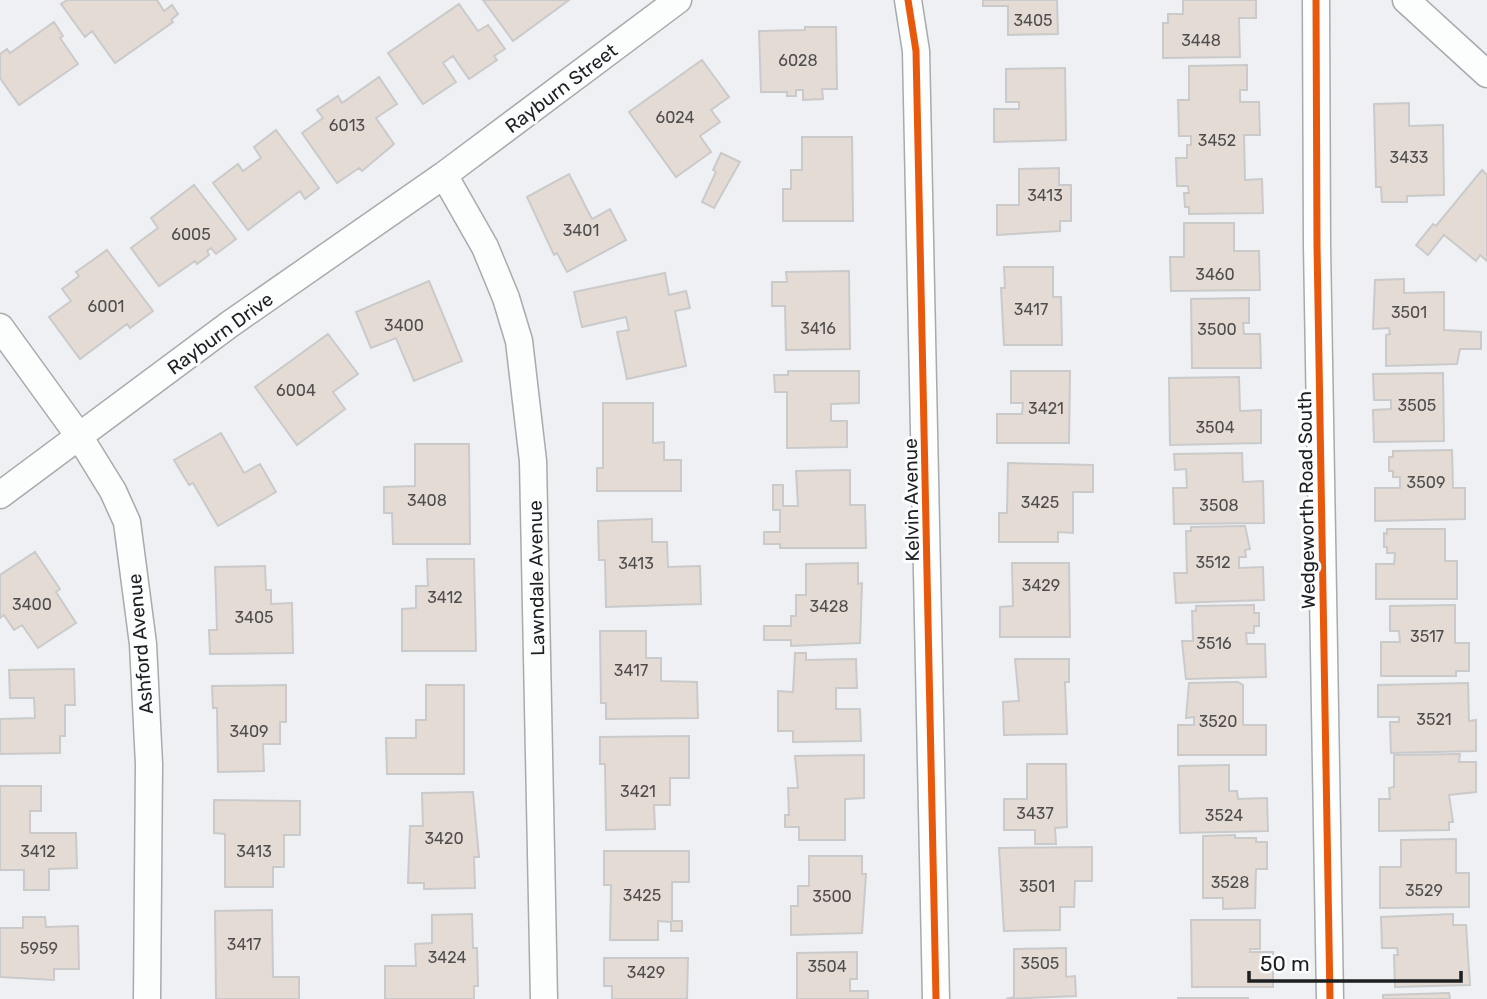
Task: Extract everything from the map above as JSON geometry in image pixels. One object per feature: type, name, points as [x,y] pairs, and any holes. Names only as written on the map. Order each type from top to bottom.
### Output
[{"type":"street","name":"Rayburn Street","points":[[444,175],[678,0]]},
{"type":"street","name":"Kelvin Avenue","points":[[908,0],[916,51],[936,999]]},
{"type":"street","name":"Wedgeworth Road South","points":[[1316,0],[1317,259],[1330,999]]},
{"type":"street","points":[[1406,0],[1487,74]]},
{"type":"street","name":"Rayburn Drive","points":[[0,495],[230,324],[444,175]]},
{"type":"street","name":"Lawndale Avenue","points":[[444,175],[485,247],[506,298],[519,341],[524,381],[533,461],[544,999]]},
{"type":"street","name":"Ashford Avenue","points":[[0,327],[79,436],[113,491],[127,522],[143,645],[149,764],[146,999]]},
{"type":"building","points":[[67,0],[157,0],[164,11],[172,5],[178,14],[171,20],[173,22],[115,63],[92,31],[85,37],[61,4]]},
{"type":"building","points":[[483,0],[569,0],[513,41]]},
{"type":"building","points":[[983,0],[1057,0],[1058,34],[1008,35],[1008,6],[983,6]]},
{"type":"building","points":[[1183,0],[1256,0],[1256,18],[1239,18],[1240,57],[1163,58],[1163,23],[1168,23],[1168,14],[1183,14]]},
{"type":"building","points":[[459,4],[478,31],[488,25],[505,49],[494,56],[497,60],[469,79],[453,56],[443,63],[456,82],[423,104],[388,53]]},
{"type":"building","points":[[54,22],[63,36],[60,38],[78,64],[19,105],[0,78],[0,54],[7,49],[10,53]]},
{"type":"building","points":[[805,27],[836,27],[837,89],[822,89],[823,99],[803,100],[803,90],[796,90],[796,96],[787,96],[787,92],[761,92],[759,31],[805,30]]},
{"type":"building","points":[[702,60],[729,97],[711,110],[720,122],[700,136],[711,152],[676,177],[629,112]]},
{"type":"building","points":[[1247,65],[1247,90],[1240,90],[1240,102],[1259,102],[1260,135],[1244,135],[1245,180],[1262,179],[1263,213],[1189,214],[1189,207],[1185,207],[1184,193],[1189,193],[1188,186],[1177,186],[1176,158],[1187,158],[1187,145],[1191,145],[1191,136],[1179,136],[1178,100],[1189,100],[1189,66]]},
{"type":"building","points":[[1065,68],[1066,140],[994,142],[994,109],[1019,109],[1019,102],[1006,102],[1006,69]]},
{"type":"building","points":[[379,77],[397,104],[376,118],[394,144],[362,171],[359,168],[337,183],[302,133],[323,118],[317,110],[338,96],[342,103]]},
{"type":"building","points":[[1409,103],[1409,126],[1443,125],[1444,195],[1407,196],[1407,202],[1382,202],[1381,187],[1376,187],[1374,104]]},
{"type":"building","points":[[276,130],[319,188],[305,199],[300,191],[248,230],[213,183],[238,164],[243,171],[261,158],[254,147]]},
{"type":"building","points":[[802,137],[852,137],[853,221],[783,221],[783,189],[791,189],[791,170],[802,170]]},
{"type":"building","points":[[721,153],[740,162],[714,208],[702,202],[716,172],[713,170]]},
{"type":"building","points":[[1059,168],[1059,185],[1071,185],[1071,221],[1060,221],[1060,231],[997,235],[997,205],[1019,205],[1019,169]]},
{"type":"building","points":[[1482,170],[1487,175],[1487,261],[1480,255],[1476,261],[1444,235],[1428,255],[1416,245],[1433,224],[1436,226]]},
{"type":"building","points":[[569,174],[592,219],[610,209],[626,240],[567,272],[557,253],[554,255],[527,197]]},
{"type":"building","points":[[194,185],[236,239],[216,254],[211,248],[207,251],[209,255],[197,264],[195,261],[159,286],[131,248],[158,228],[151,218]]},
{"type":"building","points":[[1184,223],[1234,223],[1234,251],[1259,251],[1260,290],[1171,291],[1170,257],[1184,257]]},
{"type":"building","points":[[107,250],[153,311],[130,328],[127,324],[80,359],[49,317],[71,301],[62,289],[79,276],[76,272]]},
{"type":"building","points":[[1004,267],[1053,267],[1053,297],[1061,297],[1062,345],[1004,345],[1001,288],[1005,288]]},
{"type":"building","points":[[849,271],[850,349],[786,350],[785,306],[772,306],[772,282],[787,282],[786,272]]},
{"type":"building","points":[[665,273],[669,295],[686,291],[690,308],[675,311],[686,366],[627,379],[617,332],[629,330],[626,317],[582,327],[574,292]]},
{"type":"building","points":[[1404,279],[1404,293],[1444,292],[1444,330],[1481,332],[1481,349],[1460,349],[1457,364],[1386,366],[1386,335],[1390,334],[1389,328],[1373,329],[1375,280]]},
{"type":"building","points":[[429,281],[462,361],[414,381],[396,338],[371,348],[356,312]]},
{"type":"building","points":[[1249,298],[1249,323],[1243,323],[1244,334],[1260,334],[1261,368],[1192,368],[1191,299]]},
{"type":"building","points":[[328,334],[358,374],[333,392],[345,409],[297,445],[255,387]]},
{"type":"building","points":[[788,371],[859,371],[859,403],[831,404],[831,421],[847,421],[847,447],[787,448],[787,392],[775,392],[774,375],[788,375]]},
{"type":"building","points":[[1011,371],[1070,371],[1069,443],[997,443],[997,414],[1022,414],[1023,403],[1011,403]]},
{"type":"building","points":[[1443,373],[1444,441],[1374,442],[1373,410],[1391,409],[1391,400],[1374,400],[1373,374]]},
{"type":"building","points":[[1239,377],[1240,411],[1261,410],[1261,443],[1170,445],[1169,378]]},
{"type":"building","points":[[603,403],[653,403],[653,443],[664,442],[664,460],[681,460],[681,491],[597,491],[597,468],[603,468]]},
{"type":"building","points":[[221,433],[244,473],[260,464],[276,492],[218,526],[193,483],[189,485],[174,460]]},
{"type":"building","points":[[415,444],[469,444],[470,544],[393,544],[392,513],[384,513],[384,487],[415,486]]},
{"type":"building","points":[[1452,450],[1453,488],[1465,488],[1465,519],[1375,521],[1375,488],[1400,488],[1400,477],[1393,477],[1393,471],[1389,471],[1389,457],[1393,457],[1393,451]]},
{"type":"building","points":[[1242,453],[1243,482],[1263,481],[1264,523],[1174,524],[1173,488],[1187,488],[1186,469],[1175,470],[1174,454]]},
{"type":"building","points":[[1008,463],[1093,465],[1093,492],[1073,492],[1073,533],[1058,532],[1058,542],[999,542],[999,513],[1007,513]]},
{"type":"building","points":[[850,470],[850,505],[865,505],[866,548],[780,548],[780,544],[764,544],[764,532],[780,532],[780,510],[773,510],[773,485],[783,485],[783,506],[798,506],[796,471]]},
{"type":"building","points":[[652,519],[652,542],[667,542],[668,567],[700,566],[701,604],[606,607],[605,560],[599,560],[598,521]]},
{"type":"building","points":[[1245,526],[1250,549],[1245,550],[1246,557],[1239,557],[1239,568],[1263,567],[1264,600],[1176,603],[1174,573],[1187,573],[1186,531],[1191,531],[1191,527]]},
{"type":"building","points":[[1387,529],[1445,529],[1445,561],[1457,561],[1457,599],[1376,599],[1376,564],[1394,564],[1395,553],[1387,553],[1387,547],[1384,547],[1384,533],[1387,534]]},
{"type":"building","points":[[35,552],[60,589],[56,592],[76,623],[38,648],[22,625],[14,630],[4,615],[0,618],[0,575]]},
{"type":"building","points":[[427,559],[474,559],[476,651],[402,651],[402,609],[416,608],[416,586],[428,586]]},
{"type":"building","points":[[858,563],[858,584],[862,583],[860,643],[791,646],[791,640],[764,640],[764,626],[791,626],[791,616],[796,616],[796,595],[806,595],[806,564]]},
{"type":"building","points":[[1012,563],[1069,563],[1070,637],[1000,637],[1000,607],[1013,606]]},
{"type":"building","points":[[265,566],[266,590],[271,590],[271,604],[292,603],[293,653],[210,654],[209,630],[217,630],[215,567]]},
{"type":"building","points":[[1254,605],[1254,613],[1259,613],[1259,626],[1254,626],[1254,633],[1246,633],[1247,644],[1265,644],[1266,677],[1186,679],[1182,641],[1193,641],[1192,611],[1196,611],[1196,606]]},
{"type":"building","points":[[1455,605],[1455,643],[1469,643],[1469,671],[1456,671],[1456,676],[1381,676],[1381,642],[1400,642],[1399,631],[1390,631],[1390,606]]},
{"type":"building","points":[[600,631],[646,631],[646,658],[661,658],[661,681],[697,682],[698,718],[606,719],[606,703],[601,703]]},
{"type":"building","points":[[795,653],[806,653],[806,660],[856,659],[857,688],[836,688],[836,709],[860,709],[861,741],[793,742],[793,731],[778,731],[778,691],[793,692]]},
{"type":"building","points":[[1015,659],[1069,659],[1069,682],[1065,682],[1067,734],[1004,735],[1003,702],[1019,701]]},
{"type":"building","points":[[74,669],[75,705],[65,705],[65,736],[60,736],[60,753],[0,754],[0,719],[35,718],[34,698],[10,698],[9,670]]},
{"type":"building","points":[[1238,682],[1243,685],[1243,725],[1266,725],[1266,755],[1178,755],[1178,725],[1194,725],[1194,717],[1186,718],[1189,683]]},
{"type":"building","points":[[1468,683],[1469,721],[1476,720],[1476,751],[1391,753],[1390,722],[1399,722],[1399,717],[1378,717],[1378,685]]},
{"type":"building","points":[[286,685],[286,722],[280,722],[280,744],[263,744],[264,771],[218,772],[217,708],[213,708],[212,686]]},
{"type":"building","points":[[426,685],[464,685],[464,774],[387,774],[386,738],[416,738],[416,720],[426,720]]},
{"type":"building","points":[[689,736],[689,778],[670,778],[670,805],[654,805],[655,829],[606,830],[605,764],[600,764],[600,737]]},
{"type":"building","points":[[1460,754],[1459,762],[1476,762],[1476,792],[1449,795],[1453,822],[1449,822],[1449,830],[1379,831],[1379,799],[1390,799],[1389,788],[1394,787],[1394,755]]},
{"type":"building","points":[[864,755],[864,798],[845,799],[845,840],[799,840],[799,827],[785,827],[785,815],[789,815],[788,788],[798,788],[795,756]]},
{"type":"building","points":[[1027,764],[1066,764],[1067,827],[1055,828],[1056,844],[1035,844],[1035,830],[1004,830],[1004,799],[1027,799]]},
{"type":"building","points":[[1229,765],[1229,791],[1237,791],[1238,799],[1267,798],[1268,831],[1180,833],[1179,766]]},
{"type":"building","points":[[0,786],[41,786],[41,811],[30,811],[30,833],[76,833],[77,868],[49,869],[49,890],[24,890],[24,870],[0,870]]},
{"type":"building","points":[[473,792],[479,857],[474,857],[475,888],[424,889],[424,883],[408,883],[410,826],[423,826],[422,793]]},
{"type":"building","points":[[214,800],[300,801],[300,835],[284,835],[284,867],[273,867],[273,887],[225,887],[225,834],[214,833]]},
{"type":"building","points":[[1235,835],[1235,838],[1256,838],[1256,842],[1267,842],[1267,869],[1256,869],[1255,908],[1223,909],[1223,898],[1203,898],[1203,836]]},
{"type":"building","points":[[1456,839],[1456,873],[1469,873],[1469,907],[1380,908],[1380,867],[1401,867],[1401,840]]},
{"type":"building","points":[[1092,847],[1092,881],[1075,881],[1074,907],[1060,907],[1060,930],[1004,931],[999,848]]},
{"type":"building","points":[[604,851],[689,851],[689,882],[672,882],[672,921],[682,921],[682,931],[671,931],[671,922],[658,921],[658,940],[610,940],[611,885],[604,885]]},
{"type":"building","points":[[809,856],[862,856],[862,874],[866,874],[862,933],[791,935],[791,906],[798,906],[798,886],[809,886]]},
{"type":"building","points":[[272,910],[273,977],[299,977],[299,999],[216,999],[215,911]]},
{"type":"building","points":[[472,914],[473,948],[477,948],[478,986],[474,986],[474,999],[385,999],[385,966],[416,966],[415,944],[432,943],[432,915]]},
{"type":"building","points":[[1453,914],[1453,925],[1466,925],[1470,985],[1395,987],[1394,955],[1398,955],[1397,948],[1382,948],[1381,917]]},
{"type":"building","points":[[23,917],[45,917],[46,927],[78,926],[79,969],[54,969],[54,980],[0,977],[0,928],[23,928]]},
{"type":"building","points":[[1191,920],[1260,920],[1260,949],[1250,949],[1250,952],[1273,952],[1273,987],[1192,987]]},
{"type":"building","points":[[1066,948],[1066,977],[1075,976],[1076,996],[1006,999],[1014,997],[1014,949]]},
{"type":"building","points":[[857,952],[857,979],[850,979],[850,991],[868,991],[868,999],[797,999],[797,953]]},
{"type":"building","points":[[604,958],[688,958],[687,999],[612,999],[612,986],[604,986]]},
{"type":"building","points":[[1449,993],[1450,999],[1383,999],[1383,995]]},
{"type":"building","points":[[1248,998],[1248,999],[1178,999]]},
{"type":"cycle path","points":[[908,0],[916,51],[936,999]]},
{"type":"cycle path","points":[[1316,0],[1317,245],[1330,999]]}]
